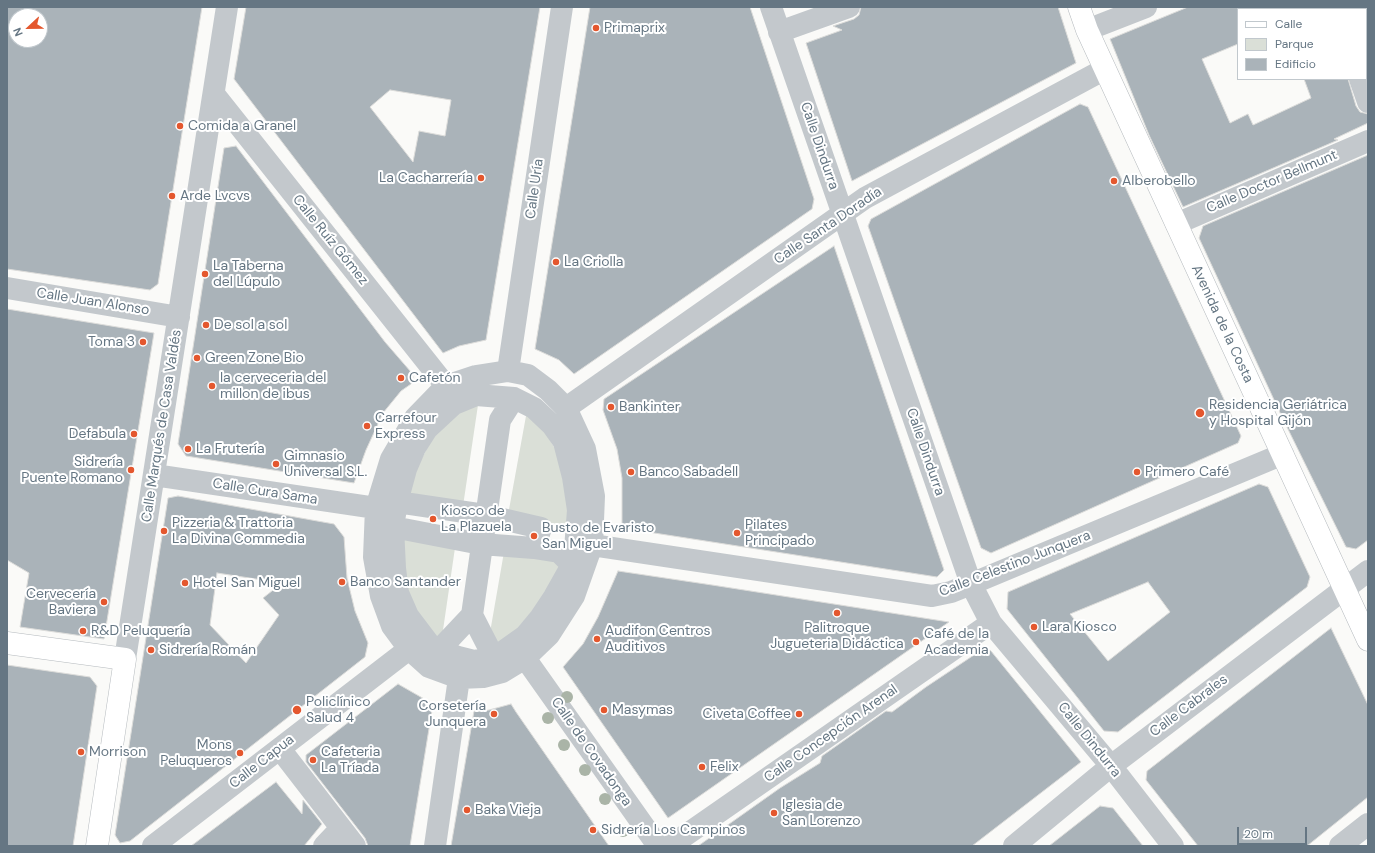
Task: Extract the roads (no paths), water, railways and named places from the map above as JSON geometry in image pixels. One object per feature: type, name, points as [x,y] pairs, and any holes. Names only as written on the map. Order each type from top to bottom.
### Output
[{"type":"main road","name":"Avenida de la Costa","points":[[1079,7],[1087,30],[1368,640]]},
{"type":"main road","points":[[7,643],[125,659]]},
{"type":"main road","name":"Calle Marqués de Casa Valdés","points":[[97,846],[125,659]]},
{"type":"street","name":"Calle Marqués de Casa Valdés","points":[[125,659],[227,7]]},
{"type":"street","name":"Calle Uría","points":[[508,371],[562,7]]},
{"type":"street","name":"Calle Dindurra","points":[[771,7],[971,584],[991,622],[1111,766],[1173,846]]},
{"type":"street","points":[[779,32],[849,7]]},
{"type":"street","points":[[1087,30],[1146,7]]},
{"type":"street","name":"Calle Santa Doradía","points":[[566,408],[865,198],[1105,69]]},
{"type":"street","points":[[1360,80],[1368,102]]},
{"type":"street","name":"Calle Ruíz Gómez","points":[[214,94],[446,386]]},
{"type":"street","name":"Calle Doctor Bellmunt","points":[[1176,224],[1368,141]]},
{"type":"street","name":"Calle Juan Alonso","points":[[7,288],[179,317]]},
{"type":"street","points":[[508,371],[528,375],[548,390],[566,408],[585,450],[594,496],[584,538],[574,596],[549,635],[525,658],[502,672],[483,676],[459,678],[429,667],[409,649],[392,626],[381,596],[374,556],[376,508],[390,459],[415,418],[446,386],[476,376],[508,371]]},
{"type":"street","points":[[476,395],[514,398],[534,408],[552,424],[564,442],[574,477],[578,510],[584,538],[572,565],[540,618],[515,645],[494,658],[474,661],[458,657],[435,647],[408,616],[398,593],[394,562],[393,528],[397,502],[406,469],[415,448],[427,428],[454,404],[476,395]]},
{"type":"street","points":[[494,658],[472,615],[485,515],[500,420],[514,398]]},
{"type":"street","name":"Calle Celestino Junquera","points":[[538,538],[584,538],[932,596],[951,592],[971,584],[1283,454]]},
{"type":"street","name":"Calle Cura Sama","points":[[154,475],[376,508]]},
{"type":"street","points":[[397,502],[485,515],[538,538],[559,552],[572,565]]},
{"type":"street","points":[[393,528],[481,544],[538,538]]},
{"type":"street","name":"Calle Cabrales","points":[[1014,846],[1111,766],[1368,571]]},
{"type":"street","points":[[435,647],[472,615]]},
{"type":"street","name":"Calle Concepción Arenal","points":[[670,846],[991,622]]},
{"type":"street","name":"Calle Capua","points":[[153,846],[409,649]]},
{"type":"street","name":"Calle de Covadonga","points":[[525,658],[658,846]]},
{"type":"street","points":[[435,846],[459,678]]},
{"type":"street","points":[[280,749],[355,846]]},
{"type":"street","points":[[1340,846],[1368,824]]},
{"type":"street","points":[[324,846],[341,828]]},
{"type":"place","name":"Primaprix","points":[[596,28]]},
{"type":"place","name":"Comida a Granel","points":[[180,126]]},
{"type":"place","name":"La Cacharrería","points":[[481,178]]},
{"type":"place","name":"Alberobello","points":[[1114,181]]},
{"type":"place","name":"Arde Lvcvs","points":[[172,196]]},
{"type":"place","name":"La Criolla","points":[[556,262]]},
{"type":"place","name":"La Taberna del Lúpulo","points":[[205,274]]},
{"type":"place","name":"De sol a sol","points":[[206,325]]},
{"type":"place","name":"Toma 3","points":[[143,342]]},
{"type":"place","name":"Green Zone Bio","points":[[197,358]]},
{"type":"place","name":"Cafetón","points":[[401,378]]},
{"type":"place","name":"la cerveceria del millon de ibus","points":[[212,386]]},
{"type":"place","name":"Bankinter","points":[[611,407]]},
{"type":"place","name":"Residencia Geriátrica y Hospital Gijón","points":[[1200,413]]},
{"type":"place","name":"Carrefour Express","points":[[367,426]]},
{"type":"place","name":"Defabula","points":[[134,434]]},
{"type":"place","name":"La Frutería","points":[[188,449]]},
{"type":"place","name":"Gimnasio Universal S.L.","points":[[276,464]]},
{"type":"place","name":"Sidrería Puente Romano","points":[[131,470]]},
{"type":"place","name":"Banco Sabadell","points":[[631,472]]},
{"type":"place","name":"Primero Café","points":[[1137,472]]},
{"type":"place","name":"Kiosco de La Plazuela","points":[[433,519]]},
{"type":"place","name":"Pizzeria & Trattoria La Divina Commedia","points":[[164,531]]},
{"type":"place","name":"Pilates Principado","points":[[737,533]]},
{"type":"place","name":"Busto de Evaristo San Miguel","points":[[534,536]]},
{"type":"place","name":"Banco Santander","points":[[342,582]]},
{"type":"place","name":"Hotel San Miguel","points":[[185,583]]},
{"type":"place","name":"Cervecería Baviera","points":[[104,602]]},
{"type":"place","name":"Palitroque Jugueteria Didáctica","points":[[837,613]]},
{"type":"place","name":"Lara Kiosco","points":[[1034,627]]},
{"type":"place","name":"R&D Peluquería","points":[[83,631]]},
{"type":"place","name":"Audifon Centros Auditivos","points":[[597,639]]},
{"type":"place","name":"Café de la Academia","points":[[916,642]]},
{"type":"place","name":"Sidrería Román","points":[[151,650]]},
{"type":"place","name":"Policlínico Salud 4","points":[[297,710]]},
{"type":"place","name":"Masymas","points":[[604,710]]},
{"type":"place","name":"Corsetería Junquera","points":[[494,714]]},
{"type":"place","name":"Civeta Coffee","points":[[799,714]]},
{"type":"place","name":"Morrison","points":[[81,752]]},
{"type":"place","name":"Mons Peluqueros","points":[[240,753]]},
{"type":"place","name":"Cafeteria La Tríada","points":[[313,760]]},
{"type":"place","name":"Felix","points":[[702,767]]},
{"type":"place","name":"Baka Vieja","points":[[467,810]]},
{"type":"place","name":"Iglesia de San Lorenzo","points":[[774,813]]},
{"type":"place","name":"Sidrería Los Campinos","points":[[593,830]]}]
